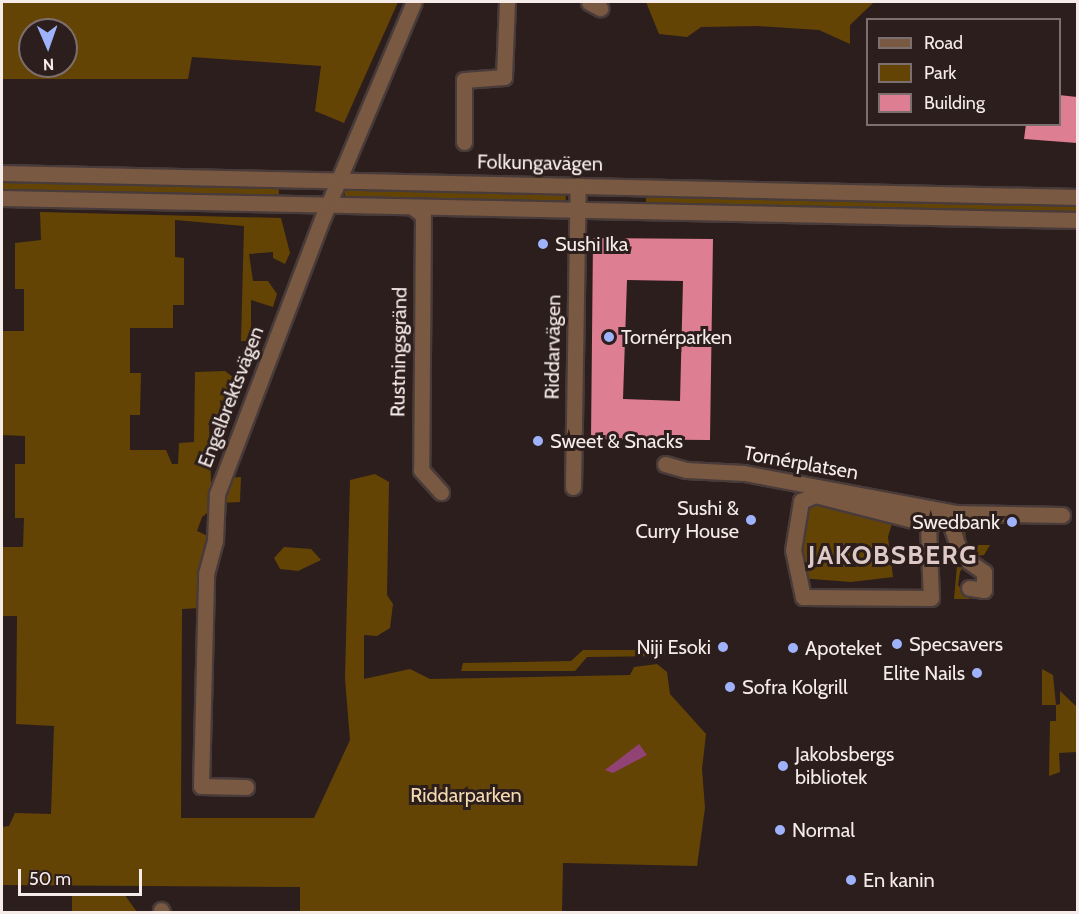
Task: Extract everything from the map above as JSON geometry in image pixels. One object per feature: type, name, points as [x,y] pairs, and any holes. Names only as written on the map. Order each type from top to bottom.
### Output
[{"type":"street","name":"Engelbrektsvägen","points":[[246,787],[201,786],[206,574],[215,541],[215,502],[240,427],[339,179],[414,2]]},
{"type":"street","points":[[464,142],[464,80],[504,77],[507,2]]},
{"type":"street","name":"Folkungavägen","points":[[2,173],[1077,197]]},
{"type":"street","name":"Riddarvägen","points":[[573,487],[578,185]]},
{"type":"street","points":[[2,198],[1077,220]]},
{"type":"street","name":"Rustningsgränd","points":[[414,208],[423,215],[421,470],[441,492]]},
{"type":"street","name":"Tornérplatsen","points":[[665,464],[686,470],[744,473],[955,513],[1062,515]]},
{"type":"street","name":"Tornérplatsen","points":[[930,508],[928,524],[931,598],[802,597],[793,550],[801,501],[814,495],[928,524],[949,519],[961,556],[984,572],[984,590],[969,588]]},
{"type":"green space","points":[[2,2],[398,2],[344,123],[315,111],[321,66],[192,57],[188,79],[2,79]]},
{"type":"green space","points":[[646,2],[873,3],[850,25],[850,44],[819,30],[757,26],[701,27],[687,37],[659,34]]},
{"type":"green space","points":[[2,180],[279,185],[279,196],[2,191]]},
{"type":"green space","points":[[345,187],[566,195],[565,207],[345,199]]},
{"type":"green space","points":[[646,197],[1077,205],[1077,214],[646,206]]},
{"type":"green space","name":"Riddarparken","points":[[40,212],[281,218],[290,253],[285,264],[273,258],[273,252],[249,254],[253,281],[268,281],[277,294],[273,307],[251,300],[251,341],[241,341],[244,226],[175,220],[175,257],[184,258],[184,305],[173,305],[173,328],[130,328],[130,373],[141,373],[140,415],[130,415],[130,450],[166,450],[172,464],[178,464],[179,443],[194,442],[195,372],[225,371],[242,384],[209,425],[211,483],[216,489],[228,478],[241,477],[240,502],[220,503],[202,517],[197,531],[221,542],[200,608],[182,609],[181,818],[314,818],[350,740],[345,679],[350,480],[375,474],[389,482],[387,595],[393,604],[390,628],[377,636],[364,635],[364,679],[410,669],[430,679],[630,675],[634,667],[657,664],[667,672],[670,694],[706,734],[702,769],[705,808],[697,866],[563,863],[562,912],[300,912],[300,887],[2,885],[2,827],[9,826],[15,813],[51,814],[54,726],[16,724],[17,616],[2,616],[2,547],[23,547],[24,518],[15,518],[15,464],[25,464],[25,436],[2,435],[2,331],[24,331],[24,289],[15,289],[15,243],[41,240]]},
{"type":"green space","points":[[813,502],[893,520],[888,537],[893,577],[851,582],[799,578],[802,520]]},
{"type":"green space","points":[[961,521],[965,522],[966,545],[990,545],[984,555],[969,557],[960,572],[958,585],[970,599],[954,599]]},
{"type":"green space","points":[[284,547],[311,549],[321,560],[298,571],[280,569],[274,558]]},
{"type":"green space","points":[[583,650],[664,650],[665,656],[587,657],[575,671],[461,671],[463,663],[571,661]]},
{"type":"green space","points":[[1042,669],[1053,675],[1056,705],[1042,705]]},
{"type":"green space","points":[[1060,691],[1077,707],[1077,752],[1059,753],[1060,772],[1049,776],[1050,721],[1056,721],[1056,705],[1060,704]]},
{"type":"green space","points":[[72,893],[124,894],[137,912],[72,912]]},
{"type":"shaded area","points":[[639,744],[647,755],[613,773],[605,770]]},
{"type":"building","points":[[1061,95],[1077,97],[1077,143],[1024,139],[1026,126],[1061,126]]},
{"type":"building","name":"Tornérparken","points":[[593,238],[713,239],[710,440],[591,439]],"holes":[[[627,280],[683,281],[680,401],[623,399]]]},
{"type":"place","name":"Sushi Ika","points":[[543,244]]},
{"type":"place","name":"Tornérparken","points":[[609,337]]},
{"type":"place","name":"Sweet & Snacks","points":[[538,441]]},
{"type":"place","name":"Sushi & Curry House","points":[[751,520]]},
{"type":"place","name":"Swedbank","points":[[1012,522]]},
{"type":"place","name":"Specsavers","points":[[897,644]]},
{"type":"place","name":"Niji Esoki","points":[[723,647]]},
{"type":"place","name":"Apoteket","points":[[793,648]]},
{"type":"place","name":"Elite Nails","points":[[977,673]]},
{"type":"place","name":"Sofra Kolgrill","points":[[730,687]]},
{"type":"place","name":"Jakobsbergs bibliotek","points":[[783,766]]},
{"type":"place","name":"Normal","points":[[780,830]]},
{"type":"place","name":"En kanin","points":[[851,880]]},
{"type":"district","name":"JAKOBSBERG","points":[[893,556]]}]
